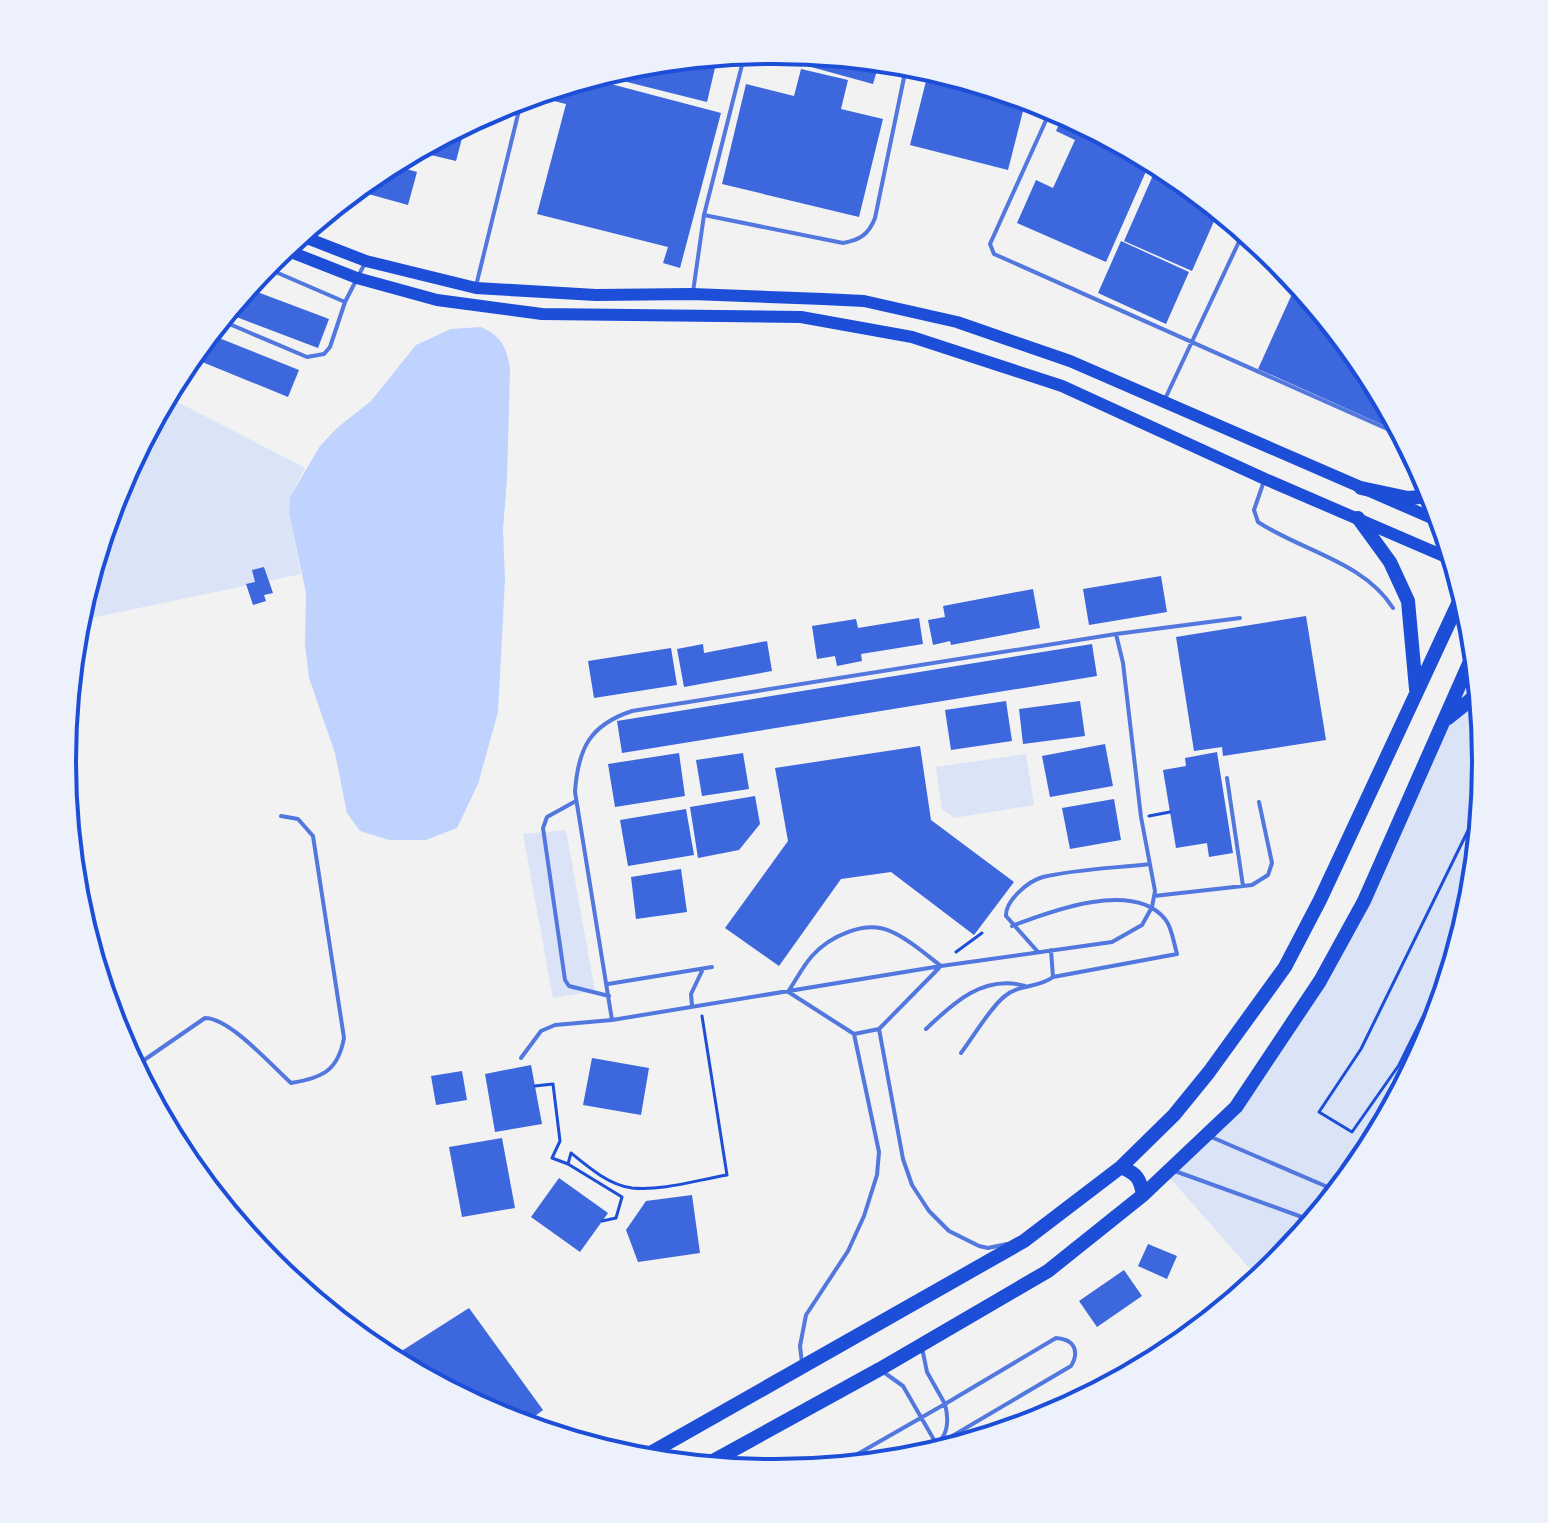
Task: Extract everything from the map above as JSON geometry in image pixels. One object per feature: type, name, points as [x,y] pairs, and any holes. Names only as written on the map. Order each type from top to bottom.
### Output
[{"type":"highway","points":[[1361,488],[1408,498],[1419,497]]},
{"type":"highway","points":[[1358,518],[1402,583],[1411,622],[1416,690]]},
{"type":"highway","points":[[657,1449],[1024,1241],[1121,1167],[1174,1115],[1285,967],[1320,900],[1455,610]]},
{"type":"highway","points":[[720,1457],[921,1346],[1048,1271],[1143,1195],[1236,1107],[1320,981],[1364,901],[1466,671]]},
{"type":"highway","points":[[1444,721],[1469,701]]},
{"type":"highway","points":[[1121,1167],[1140,1178],[1143,1195]]},
{"type":"main road","points":[[311,240],[366,261],[476,288],[596,295],[692,294],[864,301],[957,322],[1070,361],[1426,516]]},
{"type":"main road","points":[[296,254],[357,278],[437,300],[542,314],[801,317],[912,337],[1062,386],[1265,479],[1439,554]]},
{"type":"main road","points":[[1062,386],[1070,361]]},
{"type":"lane","points":[[692,294],[704,215],[742,65]]},
{"type":"lane","points":[[704,215],[843,243],[857,241],[871,230],[875,218],[904,76]]},
{"type":"lane","points":[[476,288],[518,113]]},
{"type":"lane","points":[[1046,119],[990,244],[992,252],[1387,429]]},
{"type":"lane","points":[[1164,402],[1239,242]]},
{"type":"lane","points":[[231,325],[307,357],[318,356],[330,347],[345,302],[366,261]]},
{"type":"lane","points":[[277,273],[345,302]]},
{"type":"lane","points":[[1265,479],[1254,510],[1258,522],[1360,574],[1384,594],[1393,608]]},
{"type":"lane","points":[[612,1020],[576,801],[576,774],[584,751],[593,733],[603,724],[632,711],[1116,634],[1240,618]]},
{"type":"lane","points":[[521,1058],[546,1028],[1112,942],[1142,925],[1154,896],[1141,817],[1123,663],[1116,634]]},
{"type":"lane","points":[[1227,778],[1243,886]]},
{"type":"lane","points":[[576,801],[547,817],[543,828],[565,980],[569,986],[609,996]]},
{"type":"lane","points":[[1154,896],[1262,881],[1272,863],[1259,802]]},
{"type":"lane","points":[[144,1060],[205,1018],[212,1018],[235,1033],[291,1083],[323,1075],[334,1066],[344,1038],[313,836],[298,819],[281,816]]},
{"type":"lane","points":[[1038,952],[1006,916],[1006,910],[1016,895],[1039,878],[1150,864]]},
{"type":"lane","points":[[961,1053],[1005,996],[1045,984],[1053,977],[1177,954],[1165,919],[1135,900],[1111,900],[1051,911],[1012,926]]},
{"type":"lane","points":[[788,992],[811,957],[824,945],[871,926],[889,930],[941,966]]},
{"type":"lane","points":[[1051,950],[1053,977]]},
{"type":"lane","points":[[788,992],[854,1034],[879,1029],[941,966]]},
{"type":"lane","points":[[607,985],[712,967]]},
{"type":"lane","points":[[692,1006],[691,994],[702,969]]},
{"type":"lane","points":[[926,1029],[967,993],[1001,984],[1015,983],[1027,987]]},
{"type":"lane","points":[[879,1029],[903,1159],[912,1185],[929,1211],[949,1231],[973,1245],[988,1248],[1024,1241]]},
{"type":"lane","points":[[802,1366],[800,1346],[806,1315],[848,1251],[873,1194],[877,1175],[879,1152],[854,1034]]},
{"type":"lane","points":[[1207,1135],[1327,1187]]},
{"type":"lane","points":[[1171,1170],[1301,1217]]},
{"type":"lane","points":[[858,1454],[1056,1338],[1066,1339],[1075,1346],[1076,1356],[1071,1366],[953,1435]]},
{"type":"lane","points":[[921,1346],[927,1372],[945,1404],[949,1418],[942,1438]]},
{"type":"lane","points":[[880,1369],[903,1386],[934,1440]]},
{"type":"path","points":[[1141,817],[1170,812]]},
{"type":"path","points":[[1420,1022],[1399,1065],[1352,1132],[1319,1112],[1361,1049],[1468,831]]},
{"type":"path","points":[[941,966],[982,933]]},
{"type":"path","points":[[568,1164],[571,1153],[598,1174],[630,1188],[664,1186],[727,1175],[701,1005]]},
{"type":"path","points":[[535,1086],[553,1084],[560,1141],[552,1158],[568,1164],[622,1197],[616,1218],[602,1221]]},
{"type":"shaded area","points":[[177,402],[305,468],[290,497],[289,513],[301,574],[92,618],[100,581],[130,495],[148,453]]},
{"type":"shaded area","points":[[1466,669],[1472,762],[1466,853],[1448,942],[1434,986],[1400,1070],[1354,1149],[1298,1221],[1251,1270],[1168,1176],[1231,1104],[1320,981]]},
{"type":"shaded area","points":[[1026,754],[1034,805],[954,818],[942,809],[936,767]]},
{"type":"shaded area","points":[[566,830],[595,991],[553,998],[523,834]]},
{"type":"water","points":[[481,327],[502,343],[510,369],[498,712],[478,784],[457,828],[426,840],[389,840],[360,831],[347,813],[335,753],[309,678],[305,644],[306,593],[289,513],[290,497],[320,446],[371,401],[416,345],[451,329]]},
{"type":"building","points":[[803,65],[877,72],[873,84]]},
{"type":"building","points":[[715,66],[707,102],[622,81]]},
{"type":"building","points":[[801,69],[848,80],[841,109],[883,119],[859,217],[722,184],[746,84],[794,96]]},
{"type":"building","points":[[926,81],[1030,113],[1023,111],[1008,170],[910,145]]},
{"type":"building","points":[[610,84],[721,113],[680,268],[663,263],[668,247],[537,214],[566,104],[552,100]]},
{"type":"building","points":[[1059,125],[1146,172],[1106,262],[1017,223],[1036,180],[1053,188],[1075,140],[1056,131]]},
{"type":"building","points":[[462,138],[456,161],[430,155]]},
{"type":"building","points":[[406,169],[417,172],[408,205],[369,194]]},
{"type":"building","points":[[1153,176],[1214,221],[1192,271],[1124,241]]},
{"type":"building","points":[[1121,241],[1189,272],[1166,324],[1098,293]]},
{"type":"building","points":[[259,292],[329,319],[318,348],[237,317]]},
{"type":"building","points":[[1292,295],[1354,374],[1385,426],[1258,369]]},
{"type":"building","points":[[220,338],[299,370],[288,397],[203,362]]},
{"type":"building","points":[[264,567],[273,593],[264,595],[266,601],[253,605],[246,584],[255,582],[252,570]]},
{"type":"building","points":[[1161,576],[1167,612],[1089,625],[1083,589]]},
{"type":"building","points":[[1033,589],[1040,628],[951,645],[950,641],[933,645],[928,620],[945,617],[943,606]]},
{"type":"building","points":[[1306,616],[1326,740],[1223,756],[1222,747],[1194,751],[1176,637]]},
{"type":"building","points":[[919,618],[923,644],[861,654],[862,661],[837,666],[835,656],[817,659],[812,626],[856,619],[858,628]]},
{"type":"building","points":[[767,641],[772,671],[684,687],[677,649],[703,644],[704,653]]},
{"type":"building","points":[[1092,644],[1097,676],[622,753],[617,721]]},
{"type":"building","points":[[671,648],[677,685],[594,698],[588,661]]},
{"type":"building","points":[[1006,701],[1012,741],[951,750],[945,710]]},
{"type":"building","points":[[1080,701],[1085,736],[1023,744],[1019,709]]},
{"type":"building","points":[[1105,744],[1113,786],[1050,797],[1042,756]]},
{"type":"building","points":[[920,746],[931,820],[1014,882],[974,935],[891,872],[841,879],[779,966],[725,928],[788,841],[775,768]]},
{"type":"building","points":[[1217,752],[1233,853],[1209,857],[1207,843],[1176,848],[1163,770],[1186,766],[1185,758]]},
{"type":"building","points":[[679,753],[685,796],[615,807],[608,764]]},
{"type":"building","points":[[743,753],[749,789],[702,796],[696,760]]},
{"type":"building","points":[[755,796],[760,824],[739,850],[698,858],[690,807]]},
{"type":"building","points":[[1114,799],[1121,840],[1070,849],[1062,808]]},
{"type":"building","points":[[686,809],[694,855],[628,866],[620,820]]},
{"type":"building","points":[[681,869],[687,912],[636,919],[631,877]]},
{"type":"building","points":[[592,1058],[649,1068],[641,1115],[583,1105]]},
{"type":"building","points":[[531,1065],[542,1124],[495,1132],[485,1074]]},
{"type":"building","points":[[462,1071],[467,1100],[436,1105],[431,1076]]},
{"type":"building","points":[[502,1138],[515,1208],[462,1217],[449,1147]]},
{"type":"building","points":[[559,1178],[608,1213],[580,1252],[531,1217]]},
{"type":"building","points":[[692,1195],[700,1253],[638,1262],[626,1230],[646,1201]]},
{"type":"building","points":[[1148,1244],[1177,1256],[1167,1279],[1138,1266]]},
{"type":"building","points":[[1124,1270],[1142,1296],[1097,1327],[1079,1301]]},
{"type":"building","points":[[469,1308],[543,1410],[535,1416],[507,1406],[425,1366],[402,1351]]}]
